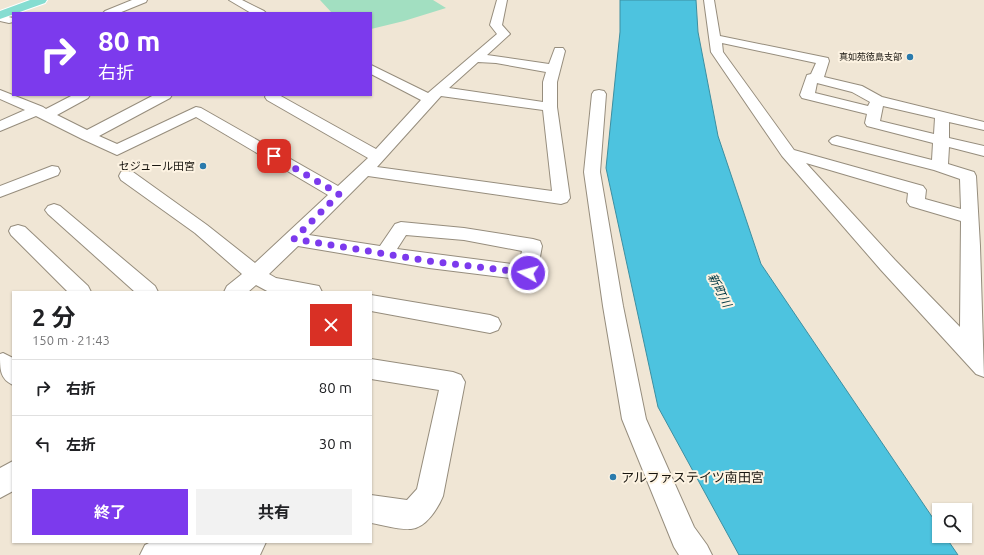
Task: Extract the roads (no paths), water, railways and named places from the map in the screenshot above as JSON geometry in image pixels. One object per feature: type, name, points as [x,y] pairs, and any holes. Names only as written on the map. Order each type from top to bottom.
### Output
[{"type":"main road","points":[[18,12],[41,0]]},
{"type":"main road","points":[[30,12],[53,3]]},
{"type":"street","points":[[111,12],[142,0]]},
{"type":"street","points":[[234,0],[258,12]]},
{"type":"street","points":[[235,291],[256,275],[378,157],[434,95],[504,34],[496,25],[502,0]]},
{"type":"street","points":[[709,0],[717,52],[788,153],[888,265],[984,367]]},
{"type":"street","points":[[102,4],[121,8]]},
{"type":"street","points":[[715,38],[823,61],[816,79],[857,89],[875,111],[941,139],[984,151]]},
{"type":"street","points":[[364,170],[561,198],[550,107],[550,82],[558,51]]},
{"type":"street","points":[[475,58],[496,59],[553,69]]},
{"type":"street","points":[[372,69],[434,95],[550,107]]},
{"type":"street","points":[[0,94],[116,150],[196,110],[339,194]]},
{"type":"street","points":[[599,94],[592,172],[613,306],[634,419],[684,537],[697,555]]},
{"type":"street","points":[[0,127],[42,113],[81,96]]},
{"type":"street","points":[[87,136],[163,96]]},
{"type":"street","points":[[272,97],[378,157]]},
{"type":"street","points":[[875,111],[942,116],[984,126]]},
{"type":"street","points":[[866,148],[875,111]]},
{"type":"street","points":[[940,167],[942,116]]},
{"type":"street","points":[[837,141],[940,167],[976,178],[974,213],[978,248],[977,291],[971,352]]},
{"type":"street","points":[[788,153],[918,190],[916,202],[974,213]]},
{"type":"street","points":[[0,192],[52,170]]},
{"type":"street","points":[[127,176],[201,229],[256,275],[272,285],[306,291]]},
{"type":"street","points":[[54,210],[147,291]]},
{"type":"street","points":[[294,239],[429,261],[528,273],[533,246],[464,234],[401,228],[385,253]]},
{"type":"street","points":[[18,231],[80,291]]},
{"type":"street","points":[[372,303],[490,324]]},
{"type":"street","points":[[372,369],[453,382],[429,496],[412,515],[372,509]]},
{"type":"street","points":[[0,485],[12,475]]},
{"type":"street","points":[[155,555],[188,543]]},
{"type":"street","points":[[199,543],[247,549],[251,543]]},
{"type":"water","name":"新町川","points":[[620,0],[696,0],[698,32],[718,136],[761,264],[932,517],[932,543],[950,543],[958,555],[739,555],[658,407],[606,168],[620,32]]},
{"type":"place","name":"真如苑徳島支部","points":[[910,57]]},
{"type":"place","name":"セジュール田宮","points":[[203,166]]},
{"type":"place","name":"アルファステイツ南田宮","points":[[613,477]]}]
